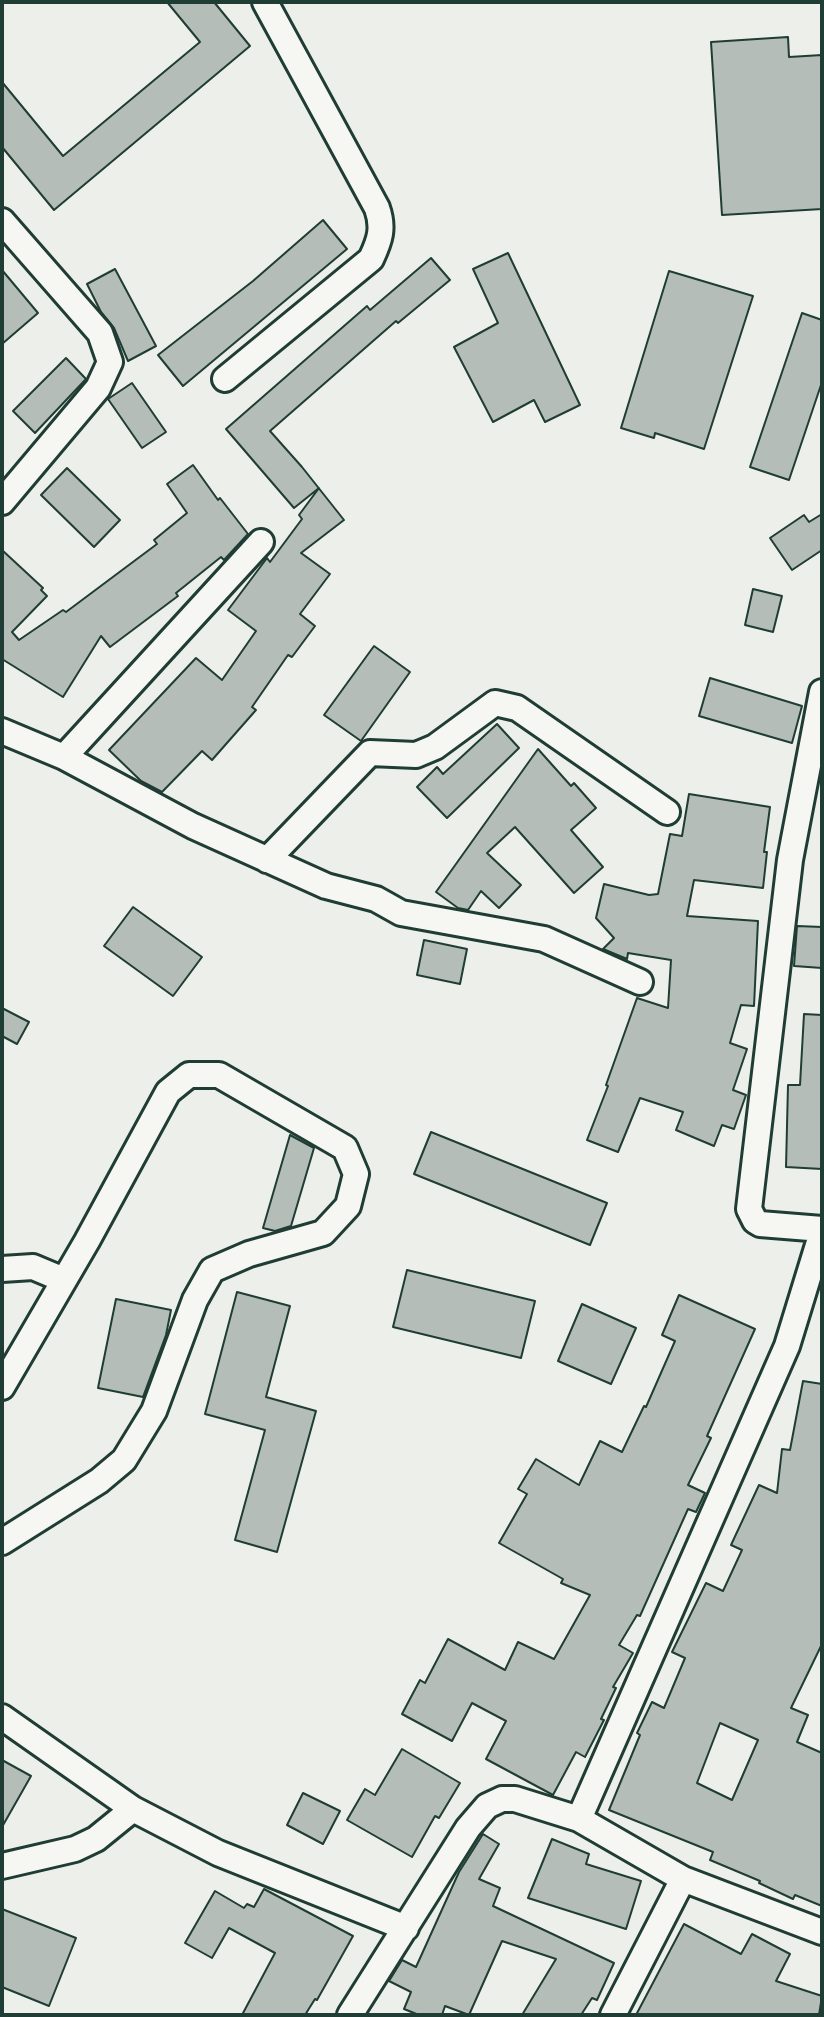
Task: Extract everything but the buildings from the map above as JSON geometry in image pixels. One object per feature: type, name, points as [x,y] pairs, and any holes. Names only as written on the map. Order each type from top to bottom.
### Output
[{"type":"street","points":[[225,379],[371,259],[379,241],[382,222],[265,2]]},
{"type":"street","points":[[2,221],[100,333],[110,362],[98,388],[2,502]]},
{"type":"street","points":[[64,757],[261,542]]},
{"type":"street","points":[[579,1819],[787,1346],[822,1231],[760,1224],[749,1209],[790,860],[822,692]]},
{"type":"street","points":[[267,860],[370,753],[416,755],[435,747],[495,703],[517,708],[667,812]]},
{"type":"street","points":[[2,731],[64,757],[193,826],[326,886],[376,899],[401,913],[544,939],[640,982]]},
{"type":"street","points":[[2,1387],[168,1092],[189,1075],[219,1075],[345,1148],[356,1174],[348,1206],[323,1233],[249,1254],[212,1270],[195,1300],[154,1411],[124,1460],[99,1481],[2,1542]]},
{"type":"street","points":[[2,1269],[33,1267],[64,1280]]},
{"type":"street","points":[[2,1717],[133,1809],[218,1853],[406,1928]]},
{"type":"street","points":[[350,2015],[468,1828],[487,1806],[502,1799],[515,1799],[579,1819],[683,1879],[822,1932]]},
{"type":"street","points":[[2,1866],[75,1849],[96,1839],[133,1809]]},
{"type":"street","points":[[613,2015],[683,1879]]}]
